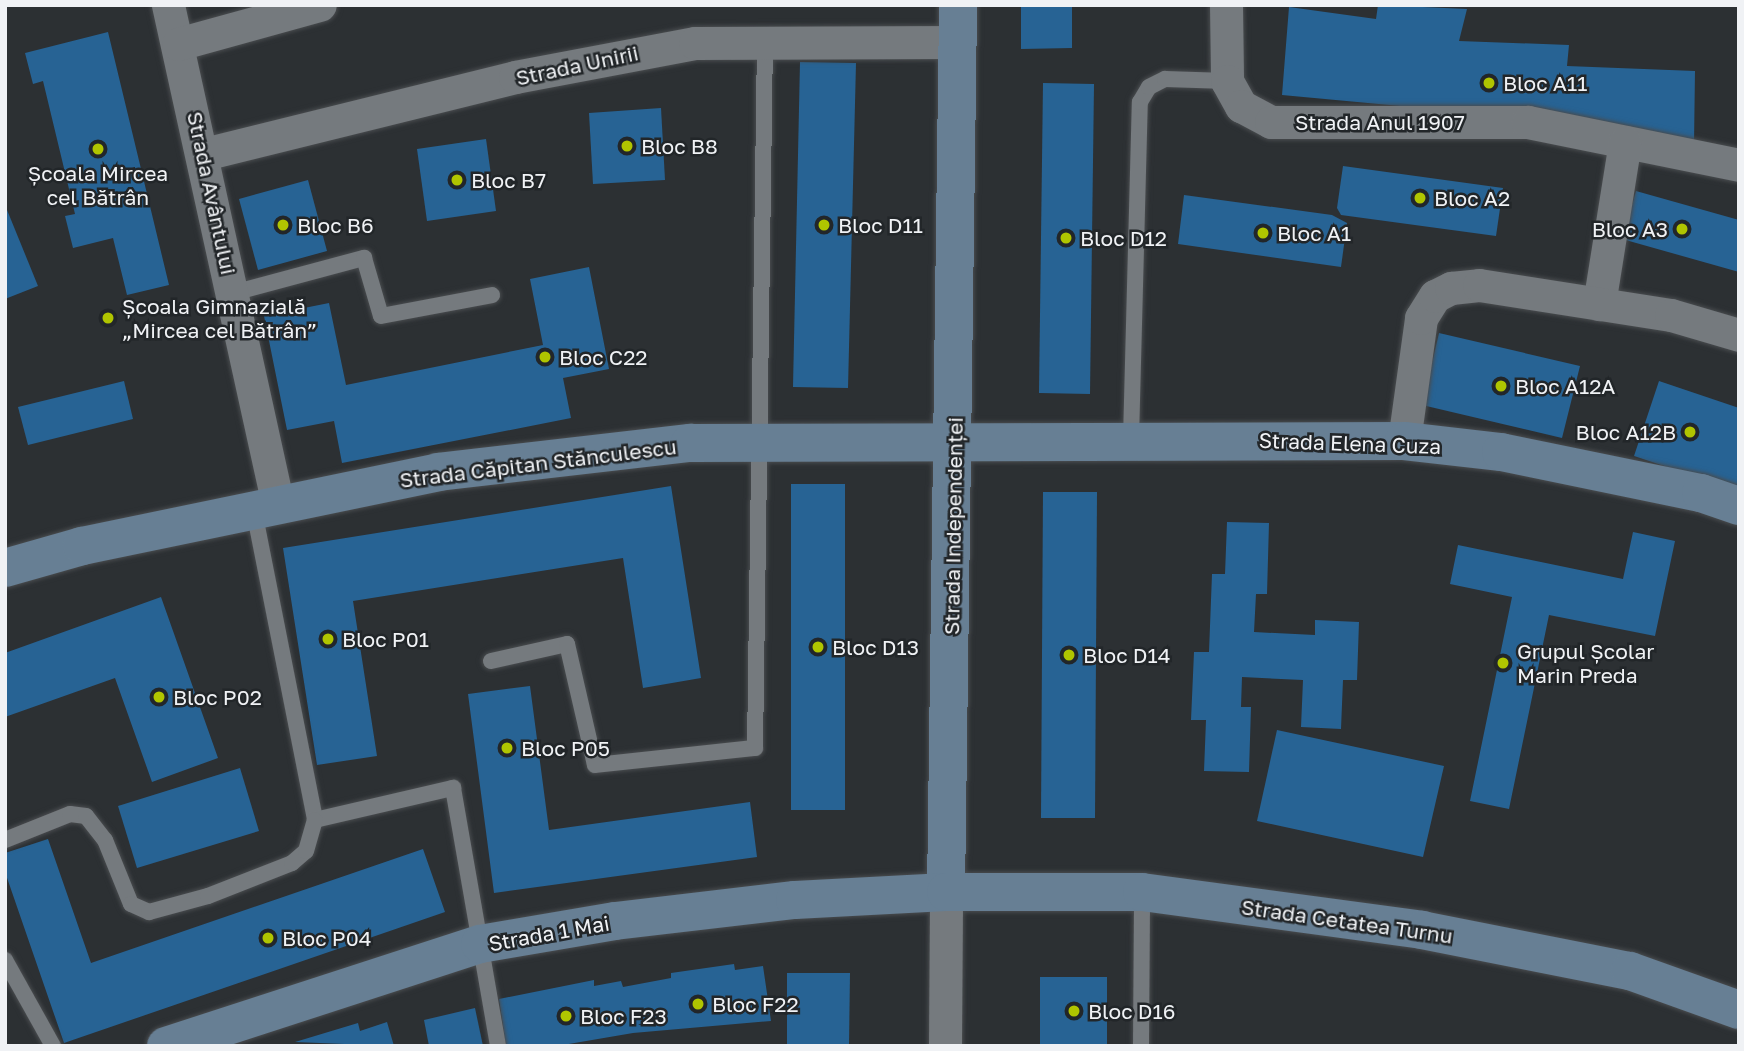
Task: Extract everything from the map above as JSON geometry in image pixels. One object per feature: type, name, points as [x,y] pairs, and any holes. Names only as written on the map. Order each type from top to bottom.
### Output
[{"type":"street","name":"Strada Avântului","points":[[168,5],[204,154],[233,293],[266,508]]},
{"type":"street","points":[[178,44],[320,5]]},
{"type":"street","points":[[1226,5],[1227,81]]},
{"type":"street","name":"Strada Unirii","points":[[204,154],[614,56],[695,43],[765,42],[958,24]]},
{"type":"street","name":"Strada Independenței","points":[[945,1046],[958,24]]},
{"type":"street","name":"Strada Anul 1907","points":[[1227,81],[1241,106],[1271,121],[1528,122],[1739,164]]},
{"type":"street","points":[[1599,304],[1625,142]]},
{"type":"street","points":[[1404,441],[1421,318],[1435,296],[1451,288],[1479,285],[1671,315],[1739,335]]},
{"type":"street","name":"Strada Elena Cuza","points":[[954,444],[1131,439],[1404,441],[1501,452],[1701,493],[1739,506]]},
{"type":"street","name":"Strada Căpitan Stănculescu","points":[[5,568],[82,546],[438,472],[690,443],[954,444]]},
{"type":"street","name":"Strada Cetatea Turnu","points":[[946,892],[1142,892],[1422,930],[1630,971],[1739,1010]]},
{"type":"street","name":"Strada 1 Mai","points":[[166,1046],[246,1033],[480,944],[615,921],[795,900],[946,892]]},
{"type":"lane","points":[[491,661],[567,644],[595,765],[755,748],[757,443],[765,42]]},
{"type":"lane","points":[[1131,439],[1140,102],[1149,87],[1165,79],[1227,81]]},
{"type":"lane","points":[[233,293],[364,258],[381,316],[492,295]]},
{"type":"lane","points":[[5,840],[70,814],[86,816],[105,839],[131,904],[149,912],[208,896],[292,863],[306,851],[314,820],[266,508]]},
{"type":"lane","points":[[314,820],[453,788],[498,1046]]},
{"type":"lane","points":[[1141,1046],[1142,892]]},
{"type":"lane","points":[[5,960],[53,1046]]},
{"type":"building","points":[[1021,5],[1072,5],[1072,48],[1021,49]]},
{"type":"building","name":"Bloc A11","points":[[1378,5],[1467,9],[1459,41],[1569,45],[1567,66],[1695,71],[1694,144],[1573,122],[1282,95],[1289,7],[1376,19]]},
{"type":"building","name":"Școala Mircea cel Bătrân","points":[[108,32],[169,285],[127,295],[113,238],[73,248],[65,216],[75,214],[43,81],[33,84],[25,53]]},
{"type":"building","name":"Bloc D11","points":[[800,62],[856,63],[848,388],[793,387]]},
{"type":"building","name":"Bloc D12","points":[[1043,83],[1094,84],[1090,394],[1039,393]]},
{"type":"building","name":"Bloc B8","points":[[661,108],[665,180],[593,184],[589,113]]},
{"type":"building","name":"Bloc B7","points":[[486,139],[496,211],[427,221],[417,149]]},
{"type":"building","name":"Bloc A2","points":[[1343,166],[1503,188],[1496,236],[1341,215],[1337,208]]},
{"type":"building","name":"Bloc B6","points":[[308,180],[327,251],[258,270],[239,199]]},
{"type":"building","name":"Bloc A3","points":[[1636,191],[1739,220],[1739,272],[1622,239]]},
{"type":"building","name":"Bloc A1","points":[[1184,195],[1332,215],[1347,223],[1341,267],[1178,244]]},
{"type":"building","points":[[5,205],[38,286],[5,299]]},
{"type":"building","name":"Bloc C22","points":[[589,267],[609,369],[563,378],[571,418],[342,463],[334,421],[287,430],[264,316],[329,303],[346,385],[543,345],[530,279]]},
{"type":"building","name":"Bloc A12A","points":[[1439,333],[1580,366],[1562,438],[1422,405]]},
{"type":"building","points":[[124,381],[133,419],[28,445],[18,407]]},
{"type":"building","name":"Bloc A12B","points":[[1659,381],[1739,408],[1739,491],[1634,456]]},
{"type":"building","name":"Bloc D13","points":[[791,484],[845,484],[845,810],[791,810]]},
{"type":"building","name":"Bloc P01","points":[[671,486],[701,678],[643,688],[623,558],[353,601],[377,756],[317,765],[283,548]]},
{"type":"building","name":"Bloc D14","points":[[1043,492],[1097,492],[1095,818],[1041,818]]},
{"type":"building","points":[[1227,522],[1269,523],[1267,594],[1256,594],[1254,632],[1315,635],[1315,620],[1359,622],[1357,680],[1343,680],[1341,729],[1301,727],[1303,680],[1242,677],[1241,707],[1251,707],[1249,772],[1204,771],[1206,720],[1191,720],[1194,652],[1209,652],[1212,574],[1225,574]]},
{"type":"building","points":[[1633,532],[1675,541],[1655,636],[1549,615],[1509,809],[1470,801],[1512,597],[1450,584],[1458,545],[1623,579]]},
{"type":"building","name":"Bloc P02","points":[[161,597],[218,758],[152,782],[115,678],[5,717],[5,653]]},
{"type":"building","name":"Bloc P05","points":[[530,686],[549,830],[750,802],[757,857],[494,893],[468,694]]},
{"type":"building","points":[[1277,730],[1444,766],[1423,857],[1257,821]]},
{"type":"building","points":[[240,768],[259,831],[137,868],[118,806]]},
{"type":"building","name":"Bloc P04","points":[[48,839],[91,963],[423,849],[445,912],[64,1043],[5,872],[5,853]]},
{"type":"building","points":[[734,964],[735,970],[763,966],[771,1021],[633,1033],[557,1046],[506,1046],[499,999],[594,980],[594,986],[621,981],[623,987],[671,978],[671,973]]},
{"type":"building","points":[[787,973],[850,973],[849,1046],[787,1046]]},
{"type":"building","name":"Bloc D16","points":[[1040,977],[1107,977],[1107,1046],[1040,1046]]},
{"type":"building","points":[[475,1008],[483,1046],[429,1046],[424,1020]]},
{"type":"building","points":[[387,1022],[394,1046],[295,1042],[358,1023],[360,1031]]},
{"type":"place","name":"Bloc A11","points":[[1489,83]]},
{"type":"place","name":"Bloc B8","points":[[627,146]]},
{"type":"place","name":"Școala Mircea cel Bătrân","points":[[98,149]]},
{"type":"place","name":"Bloc B7","points":[[457,180]]},
{"type":"place","name":"Bloc A2","points":[[1420,198]]},
{"type":"place","name":"Bloc B6","points":[[283,225]]},
{"type":"place","name":"Bloc D11","points":[[824,225]]},
{"type":"place","name":"Bloc A3","points":[[1682,229]]},
{"type":"place","name":"Bloc A1","points":[[1263,233]]},
{"type":"place","name":"Bloc D12","points":[[1066,238]]},
{"type":"place","name":"Școala Gimnazială „Mircea cel Bătrân”","points":[[108,318]]},
{"type":"place","name":"Bloc C22","points":[[545,357]]},
{"type":"place","name":"Bloc A12A","points":[[1501,386]]},
{"type":"place","name":"Bloc A12B","points":[[1690,432]]},
{"type":"place","name":"Bloc P01","points":[[328,639]]},
{"type":"place","name":"Bloc D13","points":[[818,647]]},
{"type":"place","name":"Bloc D14","points":[[1069,655]]},
{"type":"place","name":"Grupul Școlar Marin Preda","points":[[1503,663]]},
{"type":"place","name":"Bloc P02","points":[[159,697]]},
{"type":"place","name":"Bloc P05","points":[[507,748]]},
{"type":"place","name":"Bloc P04","points":[[268,938]]},
{"type":"place","name":"Bloc F22","points":[[698,1004]]},
{"type":"place","name":"Bloc D16","points":[[1074,1011]]},
{"type":"place","name":"Bloc F23","points":[[566,1016]]}]
